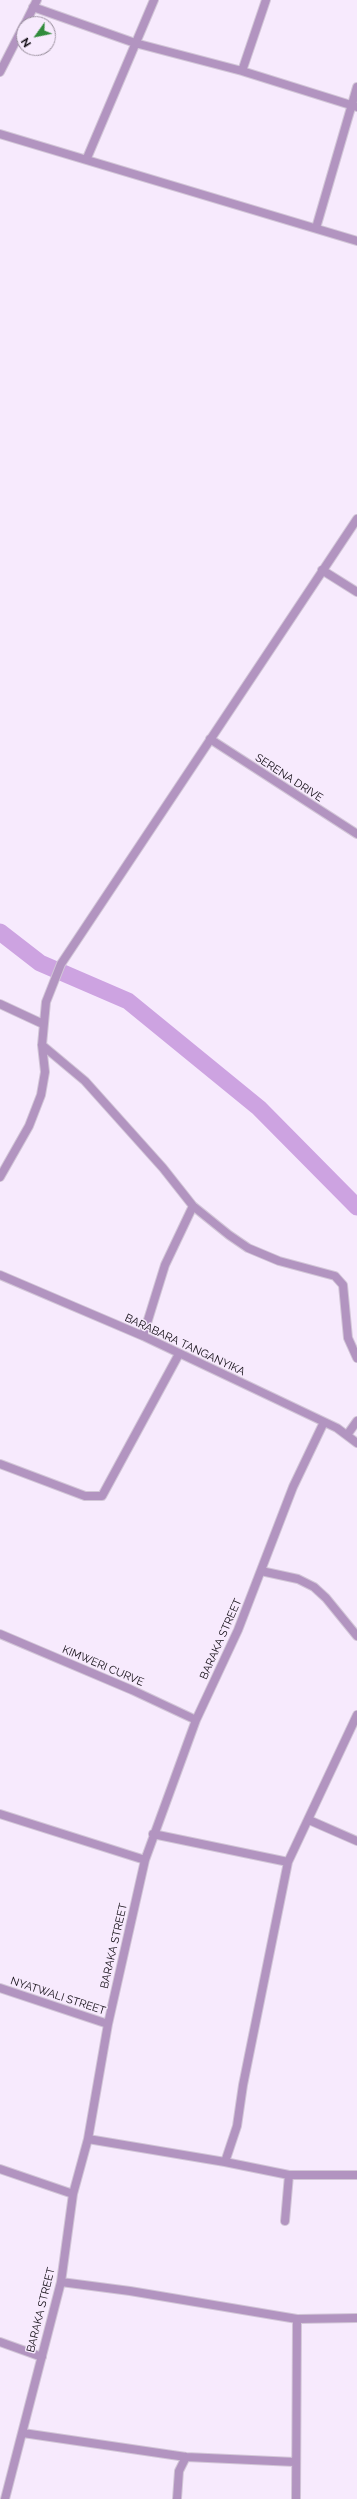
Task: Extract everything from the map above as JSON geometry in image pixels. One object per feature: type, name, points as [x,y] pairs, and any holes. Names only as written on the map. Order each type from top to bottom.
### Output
[{"type":"street","points":[[87,158],[154,0]]},
{"type":"street","points":[[242,71],[266,0]]},
{"type":"street","points":[[29,16],[35,4],[136,42],[242,71],[355,107]]},
{"type":"street","points":[[0,72],[16,41]]},
{"type":"street","points":[[316,228],[355,107],[357,87]]},
{"type":"street","points":[[0,134],[87,158],[357,241]]},
{"type":"street","points":[[0,1177],[29,1126],[41,1094],[44,1072],[42,1045],[43,1024],[46,1002],[61,964],[357,519]]},
{"type":"street","points":[[322,570],[357,592]]},
{"type":"street","name":"SERENA DRIVE","points":[[210,740],[357,834]]},
{"type":"street","points":[[0,1004],[43,1024]]},
{"type":"street","points":[[42,1045],[86,1081],[163,1168],[192,1206],[248,1248],[279,1261],[335,1276],[343,1285],[348,1338],[357,1358]]},
{"type":"street","points":[[143,1336],[165,1265],[192,1206]]},
{"type":"street","name":"BARABARA TANGANYIKA","points":[[0,1275],[143,1336],[324,1422],[347,1435],[357,1443]]},
{"type":"street","points":[[0,1464],[85,1496],[102,1496],[179,1354]]},
{"type":"street","points":[[347,1435],[357,1421]]},
{"type":"street","name":"BARAKA STREET","points":[[5,2499],[61,2282],[73,2194],[88,2139],[108,2024],[145,1860],[153,1834],[196,1720],[238,1630],[293,1487],[324,1422]]},
{"type":"street","points":[[261,1571],[298,1579],[314,1587],[326,1598],[357,1636]]},
{"type":"street","name":"KIMWERI CURVE","points":[[0,1634],[94,1673],[196,1720]]},
{"type":"street","points":[[225,2162],[237,2126],[243,2085],[288,1862],[357,1715]]},
{"type":"street","points":[[0,1814],[145,1860]]},
{"type":"street","points":[[309,1820],[357,1841]]},
{"type":"street","points":[[153,1834],[288,1862]]},
{"type":"street","name":"NYATWALI STREET","points":[[0,1988],[108,2024]]},
{"type":"street","points":[[88,2139],[225,2162],[289,2175],[357,2175]]},
{"type":"street","points":[[0,2168],[73,2194]]},
{"type":"street","points":[[285,2221],[289,2175]]},
{"type":"street","points":[[61,2282],[130,2291],[297,2319],[357,2318]]},
{"type":"street","points":[[296,2499],[295,2462],[297,2319]]},
{"type":"street","points":[[0,2342],[42,2357]]},
{"type":"street","points":[[23,2433],[186,2457],[295,2462]]},
{"type":"street","points":[[177,2499],[179,2471],[186,2457]]},
{"type":"waterway","points":[[0,932],[40,963],[128,1001],[259,1108],[357,1207]]}]
